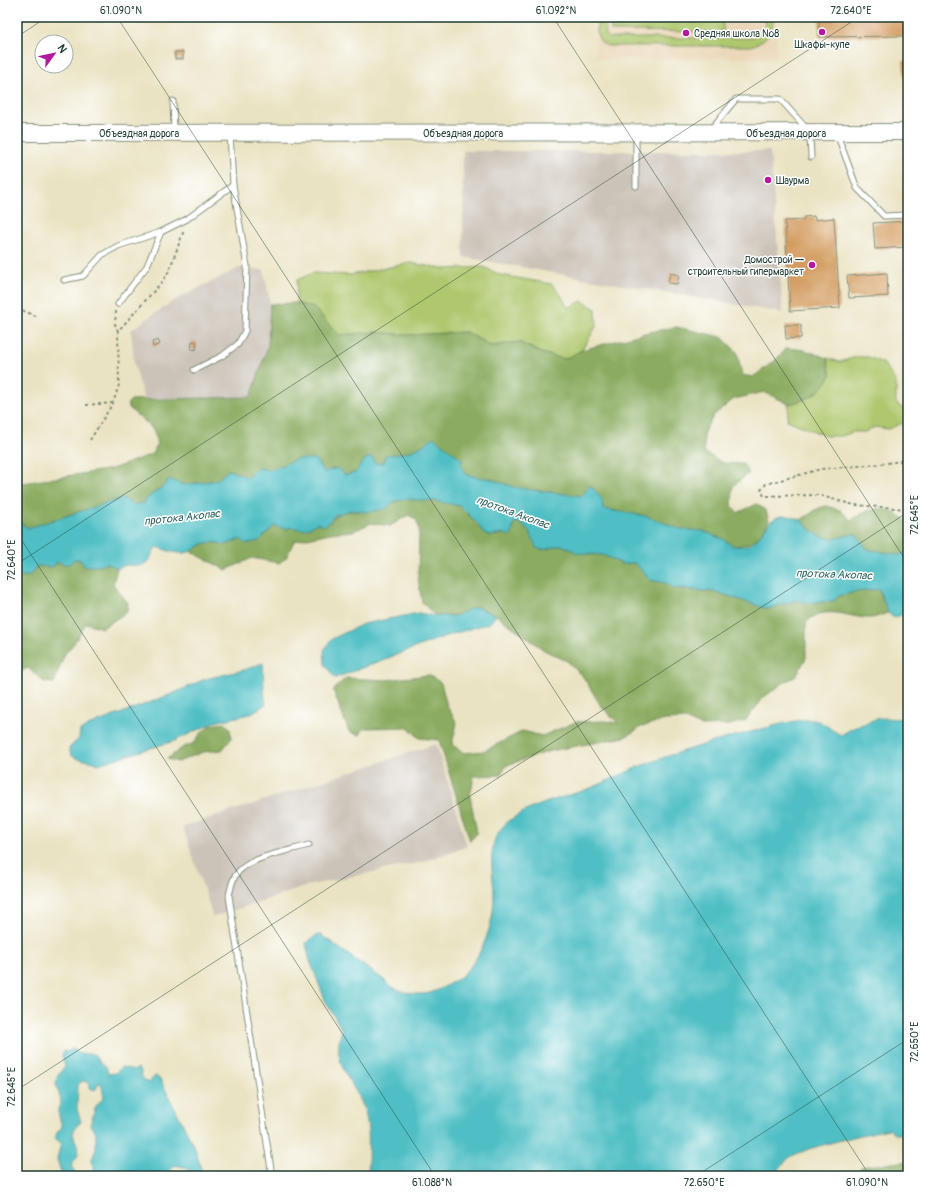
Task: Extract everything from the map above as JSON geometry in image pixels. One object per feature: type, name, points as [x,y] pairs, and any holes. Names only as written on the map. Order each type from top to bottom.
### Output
[{"type":"main road","name":"Объездная дорога","points":[[17,133],[908,132]]},
{"type":"lane","points":[[708,133],[736,99],[780,99],[810,133],[811,157]]},
{"type":"lane","points":[[173,101],[174,133]]},
{"type":"lane","points":[[837,132],[857,188],[884,216],[908,215]]},
{"type":"lane","points":[[194,370],[222,356],[238,344],[245,332],[247,266],[233,185],[230,133]]},
{"type":"lane","points":[[636,133],[636,186]]},
{"type":"lane","points":[[64,280],[83,276],[102,255],[118,246],[161,232],[187,219],[233,185]]},
{"type":"lane","points":[[118,304],[147,266],[161,232]]},
{"type":"lane","points":[[272,1176],[229,896],[233,880],[240,870],[249,864],[309,845]]},
{"type":"path","points":[[118,331],[162,282],[169,271],[187,219]]},
{"type":"path","points":[[90,440],[113,403],[119,385],[118,331],[114,315],[118,304]]},
{"type":"path","points":[[17,308],[38,317]]},
{"type":"path","points":[[86,405],[113,403]]},
{"type":"path","points":[[908,460],[821,469],[766,484],[761,490],[764,496],[818,495],[854,505],[908,510]]},
{"type":"shaded area","name":"Средняя школа №8","points":[[595,17],[777,17],[776,58],[595,59]]},
{"type":"shaded area","points":[[463,151],[770,151],[783,313],[463,257]]},
{"type":"shaded area","points":[[239,268],[264,270],[270,304],[268,346],[251,397],[144,399],[134,363],[131,330],[175,300]]},
{"type":"shaded area","points":[[436,744],[467,846],[422,862],[311,885],[213,917],[183,827]]},
{"type":"green space","points":[[597,17],[605,17],[606,36],[610,38],[750,38],[762,31],[765,25],[766,17],[773,17],[773,23],[768,36],[761,42],[751,46],[609,46],[601,42],[599,39],[597,31]]},
{"type":"green space","points":[[611,17],[723,17],[723,32],[611,31]]},
{"type":"green space","points":[[410,263],[445,269],[484,267],[500,275],[552,284],[561,295],[568,308],[582,301],[596,309],[597,325],[582,350],[565,359],[541,353],[519,342],[491,346],[466,332],[408,335],[375,332],[339,335],[314,308],[296,303],[297,280],[313,273],[350,275]]},
{"type":"green space","points":[[296,303],[314,308],[339,335],[375,332],[408,335],[466,332],[491,346],[519,342],[541,353],[565,359],[582,350],[645,333],[676,327],[722,337],[737,352],[742,375],[753,377],[776,360],[786,348],[805,350],[827,358],[831,375],[823,387],[813,395],[789,404],[764,392],[734,399],[714,415],[704,432],[704,452],[723,463],[743,464],[749,473],[733,486],[732,505],[737,513],[757,504],[766,511],[769,521],[755,540],[746,544],[733,546],[723,539],[702,531],[680,529],[646,516],[603,509],[582,496],[513,487],[491,479],[467,475],[461,466],[425,446],[405,453],[385,455],[384,463],[375,463],[365,459],[355,473],[345,475],[337,468],[324,472],[297,459],[270,470],[256,468],[248,477],[228,470],[217,480],[184,485],[169,479],[143,503],[133,505],[123,498],[28,528],[17,521],[17,484],[112,469],[152,454],[157,445],[155,434],[148,424],[133,412],[127,404],[131,400],[251,397],[268,346],[270,304]]},
{"type":"green space","points":[[856,357],[869,357],[884,364],[896,382],[896,403],[902,408],[908,407],[908,421],[888,429],[875,427],[865,432],[854,432],[841,436],[826,436],[787,420],[789,404],[813,395],[823,387],[831,375],[827,358],[840,362]]},
{"type":"green space","points":[[403,499],[450,503],[461,507],[482,531],[488,535],[494,536],[512,534],[514,522],[519,523],[531,533],[543,550],[562,545],[578,553],[603,555],[622,564],[635,563],[650,580],[667,583],[674,588],[716,592],[768,609],[796,600],[807,603],[833,601],[839,596],[879,589],[888,613],[870,618],[836,613],[820,614],[813,617],[806,623],[806,658],[796,676],[783,683],[764,697],[746,720],[730,725],[701,726],[685,719],[665,720],[641,727],[625,737],[550,751],[507,765],[500,775],[474,776],[470,796],[477,833],[470,841],[439,740],[419,738],[408,727],[364,728],[360,735],[349,732],[333,690],[346,678],[386,680],[429,675],[441,683],[447,706],[457,723],[452,744],[463,753],[484,751],[523,731],[542,736],[576,722],[605,721],[618,723],[601,706],[584,678],[567,661],[544,650],[496,615],[476,607],[455,616],[435,616],[422,602],[418,578],[419,528],[416,519],[408,515],[390,526],[371,523],[354,531],[330,533],[294,541],[286,558],[279,563],[252,558],[226,570],[190,551],[207,543],[226,545],[240,539],[259,541],[274,526],[286,529],[293,527],[301,529],[315,524],[329,523],[334,517],[344,512],[371,510]]},
{"type":"green space","points":[[826,506],[840,510],[851,520],[874,509],[892,512],[905,519],[908,523],[908,549],[906,552],[899,555],[867,549],[856,534],[851,534],[840,538],[827,538],[817,534],[801,520],[817,509]]},
{"type":"green space","points":[[75,559],[99,566],[105,563],[117,568],[113,584],[128,603],[127,612],[102,628],[86,623],[74,643],[64,655],[54,683],[44,682],[28,668],[19,672],[17,679],[17,576],[29,576],[37,566],[53,567],[57,562]]},
{"type":"green space","points":[[225,723],[230,728],[231,739],[222,750],[203,752],[178,762],[167,759],[182,748],[194,743],[201,733],[211,725]]},
{"type":"green space","points":[[908,1161],[908,1176],[853,1176],[861,1167]]},
{"type":"water","name":"протока Акопас","points":[[433,437],[462,459],[461,466],[467,475],[491,479],[513,487],[582,496],[590,485],[602,499],[603,509],[646,516],[680,529],[702,531],[723,539],[733,546],[749,545],[756,540],[775,518],[790,516],[801,520],[812,531],[827,538],[837,538],[856,534],[867,549],[899,555],[906,552],[908,549],[908,607],[905,613],[894,618],[888,613],[879,589],[839,596],[833,601],[807,603],[796,600],[768,609],[716,592],[674,588],[666,583],[650,580],[635,563],[622,564],[603,555],[578,553],[562,545],[543,550],[536,548],[529,531],[519,523],[514,522],[512,534],[509,536],[504,533],[490,536],[484,534],[478,524],[460,506],[435,501],[403,499],[393,502],[386,509],[366,512],[351,510],[335,515],[325,526],[317,523],[308,528],[302,529],[293,527],[286,529],[274,526],[259,541],[246,544],[240,539],[226,545],[210,542],[181,553],[156,547],[148,562],[140,566],[127,565],[117,568],[105,563],[99,566],[84,566],[80,559],[75,559],[68,565],[57,562],[53,567],[37,566],[29,576],[17,576],[17,521],[28,528],[123,498],[133,505],[143,503],[169,479],[184,485],[217,480],[228,470],[248,477],[256,468],[270,470],[297,459],[315,459],[324,472],[337,468],[345,475],[355,473],[365,459],[372,457],[375,463],[384,463],[385,455],[399,454],[417,449]]},
{"type":"water","points":[[475,607],[496,615],[490,623],[446,636],[335,678],[325,665],[324,650],[332,639],[363,624],[419,613],[435,616],[455,616]]},
{"type":"water","points":[[263,663],[266,704],[250,714],[215,722],[174,741],[98,764],[77,759],[71,755],[69,748],[79,739],[80,731],[88,726],[172,694],[205,679],[244,670]]},
{"type":"water","points":[[878,718],[908,719],[908,1130],[902,1134],[895,1134],[889,1129],[806,1150],[789,1158],[772,1176],[369,1176],[368,1128],[364,1108],[342,1067],[339,1056],[339,1044],[342,1030],[325,1000],[309,958],[306,943],[317,935],[321,935],[396,989],[415,994],[424,994],[436,991],[461,976],[478,956],[484,944],[492,918],[494,905],[492,869],[493,844],[500,830],[508,822],[519,815],[531,808],[596,786],[638,767],[683,751],[728,738],[785,723],[805,720],[816,720],[841,735],[851,729]]},
{"type":"water","points":[[74,1048],[79,1054],[94,1054],[100,1063],[106,1066],[108,1074],[116,1073],[121,1067],[135,1070],[138,1068],[141,1071],[141,1076],[146,1082],[151,1083],[151,1080],[155,1076],[160,1079],[195,1148],[203,1176],[192,1176],[188,1168],[175,1165],[165,1176],[94,1176],[92,1159],[96,1149],[96,1133],[90,1125],[96,1106],[104,1097],[101,1083],[98,1083],[95,1090],[90,1088],[89,1083],[83,1081],[78,1084],[77,1109],[81,1122],[76,1127],[73,1134],[78,1148],[78,1154],[71,1164],[76,1176],[62,1176],[57,1159],[61,1143],[55,1138],[58,1131],[62,1127],[58,1109],[61,1101],[56,1084],[58,1075],[65,1067],[62,1055],[64,1051],[67,1052]]},
{"type":"building","points":[[819,18],[908,18],[908,36],[819,37]]},
{"type":"building","points":[[175,52],[183,52],[183,59],[175,59]]},
{"type":"building","points":[[903,61],[908,61],[908,77],[904,77]]},
{"type":"building","name":"Домострой — строительный гипермаркет","points":[[814,216],[815,220],[834,218],[840,308],[790,311],[785,221],[804,220],[804,217]]},
{"type":"building","points":[[908,221],[908,247],[875,249],[873,223]]},
{"type":"building","points":[[670,273],[679,275],[677,284],[668,283]]},
{"type":"building","points":[[887,273],[888,296],[849,298],[847,276]]},
{"type":"building","points":[[785,325],[801,325],[801,338],[786,339]]},
{"type":"building","points":[[158,340],[160,344],[153,347],[152,342]]},
{"type":"building","points":[[192,341],[197,342],[196,350],[191,349]]},
{"type":"place","name":"Шкафы-купе","points":[[822,32]]},
{"type":"place","name":"Средняя школа №8","points":[[686,33]]},
{"type":"place","name":"Шаурма","points":[[768,180]]},
{"type":"place","name":"Домострой — строительный гипермаркет","points":[[812,265]]}]
